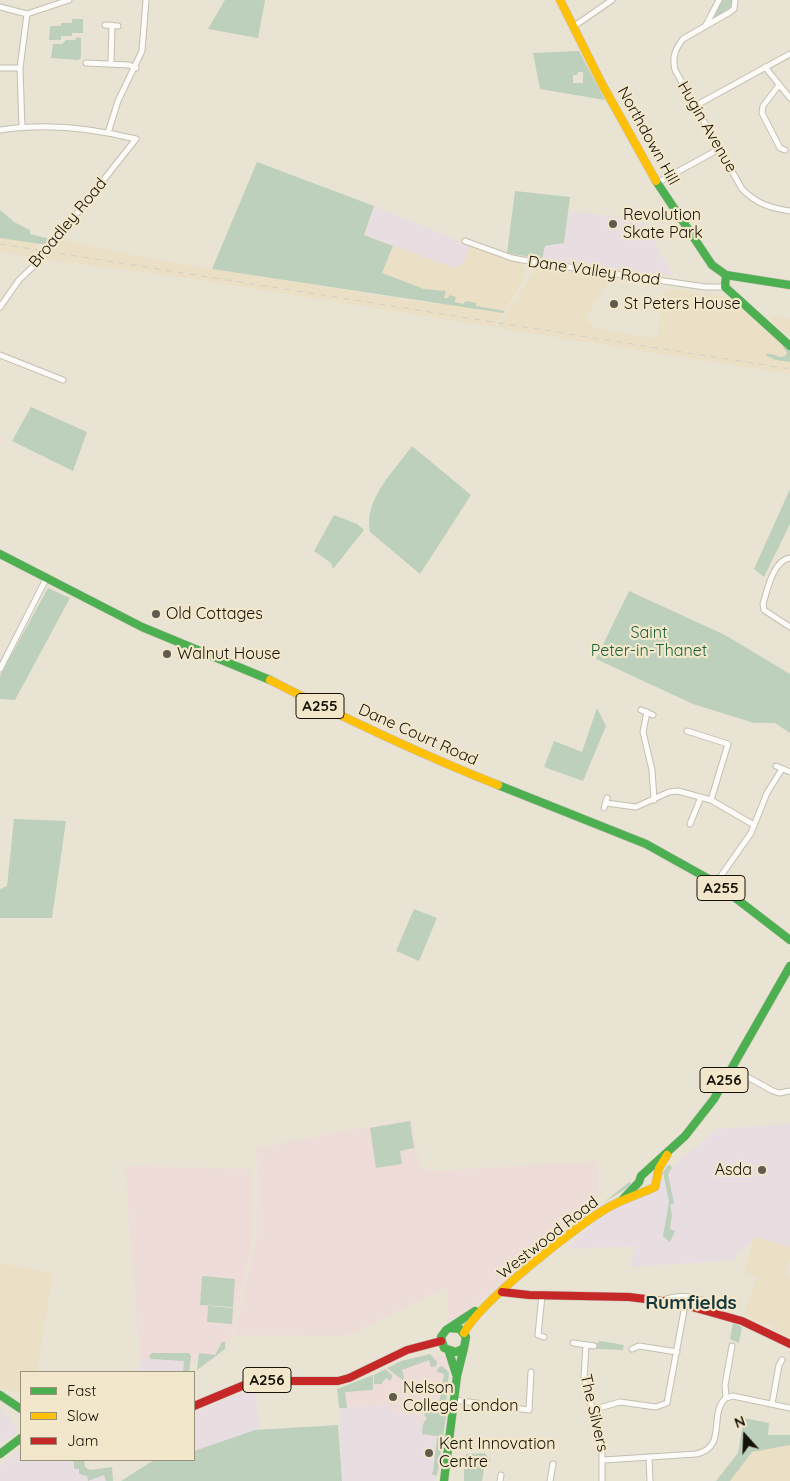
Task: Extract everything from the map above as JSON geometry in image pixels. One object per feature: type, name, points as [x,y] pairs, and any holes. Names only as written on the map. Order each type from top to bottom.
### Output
[{"type":"main road","name":"Northdown Hill","points":[[560,0],[657,183],[704,256],[712,265],[726,275]]},
{"type":"main road","points":[[790,286],[726,275],[725,287],[790,346]]},
{"type":"main road","name":"Dane Court Road","points":[[0,554],[134,624],[256,673],[326,709],[447,764],[628,836],[716,884],[790,940]]},
{"type":"main road","name":"A256","points":[[657,1178],[662,1164],[672,1149],[708,1106],[790,966]]},
{"type":"main road","name":"A256","points":[[646,1172],[672,1149]]},
{"type":"main road","points":[[646,1172],[654,1174],[657,1178],[655,1187],[647,1190],[639,1182],[641,1176],[646,1172]]},
{"type":"main road","name":"Westwood Road","points":[[622,1200],[639,1182]]},
{"type":"main road","name":"Westwood Road","points":[[464,1333],[468,1325],[492,1300],[566,1237],[595,1215],[622,1200],[647,1190]]},
{"type":"main road","points":[[502,1292],[518,1295],[611,1296],[663,1301],[721,1313],[790,1344]]},
{"type":"main road","name":"Westwood Road","points":[[441,1341],[443,1333],[483,1304],[492,1300]]},
{"type":"main road","points":[[444,1481],[456,1376],[466,1341],[464,1333],[457,1328],[450,1328]]},
{"type":"main road","points":[[441,1341],[448,1352],[456,1376]]},
{"type":"main road","name":"A256","points":[[195,1406],[254,1381],[338,1381],[349,1378],[407,1350],[441,1341]]},
{"type":"main road","name":"A256","points":[[402,1353],[457,1352],[464,1348]]},
{"type":"main road","points":[[3,1396],[20,1402]]},
{"type":"main road","points":[[3,1396],[20,1408]]},
{"type":"main road","points":[[0,1454],[20,1439]]},
{"type":"street","points":[[0,7],[27,14],[54,2],[69,0]]},
{"type":"street","points":[[0,130],[61,128],[108,133],[118,101],[136,68],[144,43],[146,0]]},
{"type":"street","points":[[573,27],[612,0]]},
{"type":"street","points":[[706,25],[718,0]]},
{"type":"street","name":"Hugin Avenue","points":[[735,0],[734,8],[684,39],[673,57],[675,70],[742,189],[754,201],[768,207],[790,211]]},
{"type":"street","points":[[22,128],[20,68],[27,14]]},
{"type":"street","points":[[105,25],[115,26],[110,63]]},
{"type":"street","points":[[695,106],[790,54]]},
{"type":"street","points":[[86,62],[129,65],[136,68]]},
{"type":"street","points":[[765,67],[790,98]]},
{"type":"street","points":[[0,68],[20,68]]},
{"type":"street","points":[[779,85],[763,106],[762,113],[780,148],[785,150]]},
{"type":"street","name":"Broadley Road","points":[[0,308],[19,280],[40,260],[136,139],[108,133]]},
{"type":"street","points":[[657,183],[718,149]]},
{"type":"street","name":"Dane Valley Road","points":[[465,241],[512,258],[534,262],[705,287],[725,287]]},
{"type":"street","points":[[0,355],[63,380]]},
{"type":"street","points":[[790,558],[780,563],[770,581],[764,603],[764,610],[790,627]]},
{"type":"street","points":[[0,669],[47,577]]},
{"type":"street","points":[[647,712],[643,732],[652,770],[654,800]]},
{"type":"street","points":[[694,726],[690,732],[730,743],[711,800]]},
{"type":"street","points":[[776,766],[790,772]]},
{"type":"street","points":[[716,884],[754,825],[767,793],[782,769]]},
{"type":"street","points":[[606,803],[636,807],[669,792],[678,791],[711,800],[754,825]]},
{"type":"street","points":[[690,824],[701,797]]},
{"type":"street","points":[[731,1068],[773,1091],[779,1093],[790,1091]]},
{"type":"street","points":[[542,1295],[538,1335],[544,1337]]},
{"type":"street","points":[[663,1301],[672,1297],[691,1297],[715,1306],[721,1313]]},
{"type":"street","points":[[592,1410],[620,1402],[656,1408],[665,1405],[670,1398],[685,1305]]},
{"type":"street","points":[[573,1343],[594,1346]]},
{"type":"street","name":"The Silvers","points":[[586,1345],[584,1378],[604,1460],[602,1481]]},
{"type":"street","points":[[632,1350],[639,1346],[677,1352]]},
{"type":"street","points":[[726,1398],[725,1385],[732,1346]]},
{"type":"street","points":[[772,1404],[779,1365],[782,1360]]},
{"type":"street","points":[[454,1400],[529,1410],[531,1372]]},
{"type":"street","points":[[604,1460],[696,1454],[709,1449],[716,1438],[721,1404],[726,1398],[733,1396],[790,1408]]},
{"type":"street","points":[[649,1457],[650,1481]]},
{"type":"street","points":[[550,1481],[553,1464]]},
{"type":"shaded area","points":[[374,206],[470,246],[464,262],[455,268],[364,235]]},
{"type":"shaded area","points":[[569,211],[642,221],[674,275],[622,271],[542,259],[545,246],[564,243]]},
{"type":"shaded area","points":[[0,232],[50,239],[47,245],[39,244],[38,251],[43,252],[38,258],[0,252]]},
{"type":"shaded area","points":[[56,239],[162,261],[441,305],[446,291],[424,289],[382,273],[393,246],[455,268],[464,262],[470,246],[520,262],[526,275],[494,327],[174,276],[46,260]]},
{"type":"shaded area","points":[[542,268],[610,278],[586,319],[594,328],[657,339],[663,293],[669,289],[730,297],[783,343],[790,352],[790,374],[497,328],[535,269]]},
{"type":"shaded area","points":[[772,316],[790,319],[790,336],[771,322]]},
{"type":"shaded area","points":[[412,1119],[419,1167],[429,1171],[598,1162],[598,1203],[573,1220],[537,1254],[469,1310],[448,1322],[448,1287],[344,1336],[234,1335],[257,1236],[258,1167],[256,1148]]},
{"type":"shaded area","points":[[790,1124],[790,1247],[755,1237],[733,1260],[629,1267],[635,1246],[565,1249],[590,1226],[614,1210],[658,1189],[668,1170],[716,1129]]},
{"type":"shaded area","points":[[125,1166],[251,1169],[253,1210],[251,1247],[233,1329],[225,1349],[208,1363],[140,1358]]},
{"type":"shaded area","points":[[755,1237],[790,1247],[790,1260],[785,1273],[790,1276],[790,1338],[774,1330],[770,1324],[764,1325],[743,1314],[757,1277],[744,1272]]},
{"type":"shaded area","points":[[0,1263],[53,1273],[37,1371],[20,1371],[20,1394],[0,1388]]},
{"type":"shaded area","name":"Nelson College London","points":[[432,1354],[444,1356],[448,1362],[443,1437],[422,1434],[423,1424],[409,1413],[392,1414],[389,1405],[339,1408],[337,1389],[368,1378],[401,1361]]},
{"type":"shaded area","points":[[140,1358],[185,1361],[183,1371],[137,1371]]},
{"type":"shaded area","points":[[255,1387],[260,1430],[195,1451],[195,1402],[199,1411]]},
{"type":"shaded area","points":[[390,1405],[392,1414],[409,1413],[423,1424],[422,1434],[443,1437],[435,1481],[342,1481],[339,1408]]},
{"type":"shaded area","points":[[0,1407],[15,1426],[16,1433],[0,1444]]},
{"type":"shaded area","points":[[790,1445],[790,1481],[730,1481],[752,1452]]},
{"type":"shaded area","points":[[20,1450],[20,1461],[84,1461],[85,1467],[90,1470],[112,1467],[113,1481],[0,1481],[0,1466]]},
{"type":"green space","points":[[225,0],[265,0],[258,38],[208,29]]},
{"type":"green space","points":[[721,0],[733,0],[733,6],[714,18]]},
{"type":"green space","points":[[72,19],[83,19],[83,33],[61,36],[61,40],[49,40],[50,26],[72,23]]},
{"type":"green space","points":[[77,37],[81,38],[81,58],[78,60],[51,58],[53,44],[62,44],[66,40],[75,40]]},
{"type":"green space","points":[[579,51],[605,100],[540,89],[533,53]],"holes":[[[583,72],[583,83],[573,83],[573,75]]]},
{"type":"green space","points":[[257,162],[374,206],[364,235],[393,246],[382,273],[424,289],[446,291],[444,298],[448,298],[450,295],[456,297],[455,302],[463,304],[466,301],[476,303],[476,306],[505,311],[503,313],[212,269]]},
{"type":"green space","points":[[515,191],[570,197],[564,243],[545,246],[542,259],[507,253]]},
{"type":"green space","points":[[0,210],[14,222],[30,230],[30,234],[50,239],[47,245],[0,238]]},
{"type":"green space","points":[[780,342],[790,350],[790,362],[776,360],[766,354],[780,357],[785,356],[787,353]]},
{"type":"green space","points":[[31,407],[87,432],[73,471],[12,441]]},
{"type":"green space","points":[[412,446],[471,495],[420,574],[370,532],[369,520],[371,508],[382,486]]},
{"type":"green space","points":[[790,489],[790,524],[764,577],[754,569]]},
{"type":"green space","points":[[334,515],[357,524],[364,530],[333,569],[331,563],[314,551]]},
{"type":"green space","points":[[48,588],[70,598],[15,700],[0,699],[0,676]]},
{"type":"green space","name":"Saint Peter-in-Thanet","points":[[629,591],[725,635],[790,674],[790,733],[775,723],[754,723],[693,704],[596,659]]},
{"type":"green space","points":[[597,708],[606,726],[583,781],[544,767],[554,741],[582,752]]},
{"type":"green space","points":[[14,819],[66,821],[52,918],[0,918],[0,889],[7,886]]},
{"type":"green space","points":[[414,909],[437,918],[419,961],[396,951]]},
{"type":"green space","points":[[410,1121],[414,1148],[400,1151],[402,1164],[376,1168],[370,1128]]},
{"type":"green space","points":[[669,1164],[672,1167],[668,1175],[674,1203],[670,1205],[672,1214],[670,1229],[675,1231],[670,1242],[663,1236],[669,1202],[663,1172]]},
{"type":"green space","points":[[629,1182],[632,1185],[603,1203]]},
{"type":"green space","points":[[202,1276],[235,1279],[233,1307],[200,1305]]},
{"type":"green space","points":[[208,1306],[233,1308],[232,1324],[207,1322]]},
{"type":"green space","points":[[733,1323],[742,1327],[739,1343],[730,1339]]},
{"type":"green space","points":[[600,1341],[624,1345],[623,1350],[597,1349],[597,1343]]},
{"type":"green space","points":[[222,1342],[225,1342],[225,1349],[197,1370],[199,1353],[215,1355]]},
{"type":"green space","points":[[152,1353],[189,1353],[191,1356],[189,1371],[183,1371],[184,1361],[151,1359],[149,1356]]},
{"type":"green space","points":[[430,1354],[437,1362],[436,1366],[431,1367],[429,1360],[402,1370],[405,1382],[387,1368],[401,1361]]},
{"type":"green space","points":[[442,1366],[449,1372],[446,1405],[439,1403],[444,1374],[437,1372],[438,1368]]},
{"type":"green space","points":[[385,1369],[392,1375],[390,1381],[386,1378],[381,1384],[374,1384],[374,1375]]},
{"type":"green space","points":[[373,1375],[373,1390],[345,1392],[347,1408],[339,1408],[337,1389]]},
{"type":"green space","points":[[430,1404],[447,1408],[443,1437],[422,1434],[423,1424],[427,1418],[424,1415]]},
{"type":"green space","points":[[744,1418],[769,1423],[768,1435],[790,1435],[790,1445],[752,1452],[730,1481],[716,1481],[738,1453]]},
{"type":"green space","points":[[338,1425],[342,1481],[121,1481],[152,1461],[195,1461],[195,1451],[255,1430]]},
{"type":"green space","points":[[437,1438],[443,1439],[437,1476],[431,1474],[433,1472]]},
{"type":"green space","points":[[485,1453],[491,1461],[485,1463],[482,1481],[464,1481],[464,1468],[467,1462],[465,1461],[466,1454]]},
{"type":"green space","points":[[74,1461],[84,1461],[85,1467],[90,1470],[112,1467],[113,1481],[106,1481],[104,1475],[88,1481],[87,1476],[79,1474],[79,1469],[74,1469]]},
{"type":"railway","points":[[0,244],[790,369]]},
{"type":"traffic: fast","points":[[656,181],[712,265],[726,275],[790,285]]},
{"type":"traffic: fast","points":[[726,275],[725,287],[790,346]]},
{"type":"traffic: fast","points":[[0,554],[142,627],[270,680]]},
{"type":"traffic: fast","points":[[498,785],[646,844],[716,883],[790,940]]},
{"type":"traffic: fast","points":[[622,1200],[639,1182],[641,1176],[685,1136],[714,1099],[790,966]]},
{"type":"traffic: fast","points":[[450,1328],[460,1329],[466,1337],[464,1348],[456,1352],[444,1348],[441,1337],[446,1330],[475,1311]]},
{"type":"traffic: fast","points":[[444,1481],[457,1376],[464,1348]]},
{"type":"traffic: fast","points":[[449,1352],[456,1374]]},
{"type":"traffic: fast","points":[[0,1395],[20,1408]]},
{"type":"traffic: fast","points":[[0,1454],[20,1439]]},
{"type":"traffic: slow","points":[[560,0],[602,84],[656,181]]},
{"type":"traffic: slow","points":[[270,680],[382,735],[498,785]]},
{"type":"traffic: slow","points":[[464,1333],[488,1303],[575,1230],[620,1201],[655,1187],[659,1168],[667,1155]]},
{"type":"traffic: jam","points":[[502,1292],[529,1295],[629,1297],[678,1303],[742,1321],[790,1344]]},
{"type":"traffic: jam","points":[[195,1406],[254,1381],[338,1381],[349,1378],[407,1350],[441,1341]]},
{"type":"place","name":"Revolution Skate Park","points":[[613,224]]},
{"type":"place","name":"St Peters House","points":[[614,304]]},
{"type":"place","name":"Old Cottages","points":[[156,614]]},
{"type":"place","name":"Walnut House","points":[[167,654]]},
{"type":"place","name":"Asda","points":[[762,1170]]},
{"type":"place","name":"Nelson College London","points":[[393,1397]]},
{"type":"place","name":"Kent Innovation Centre","points":[[429,1453]]},
{"type":"district","name":"Rumfields","points":[[691,1303]]}]
